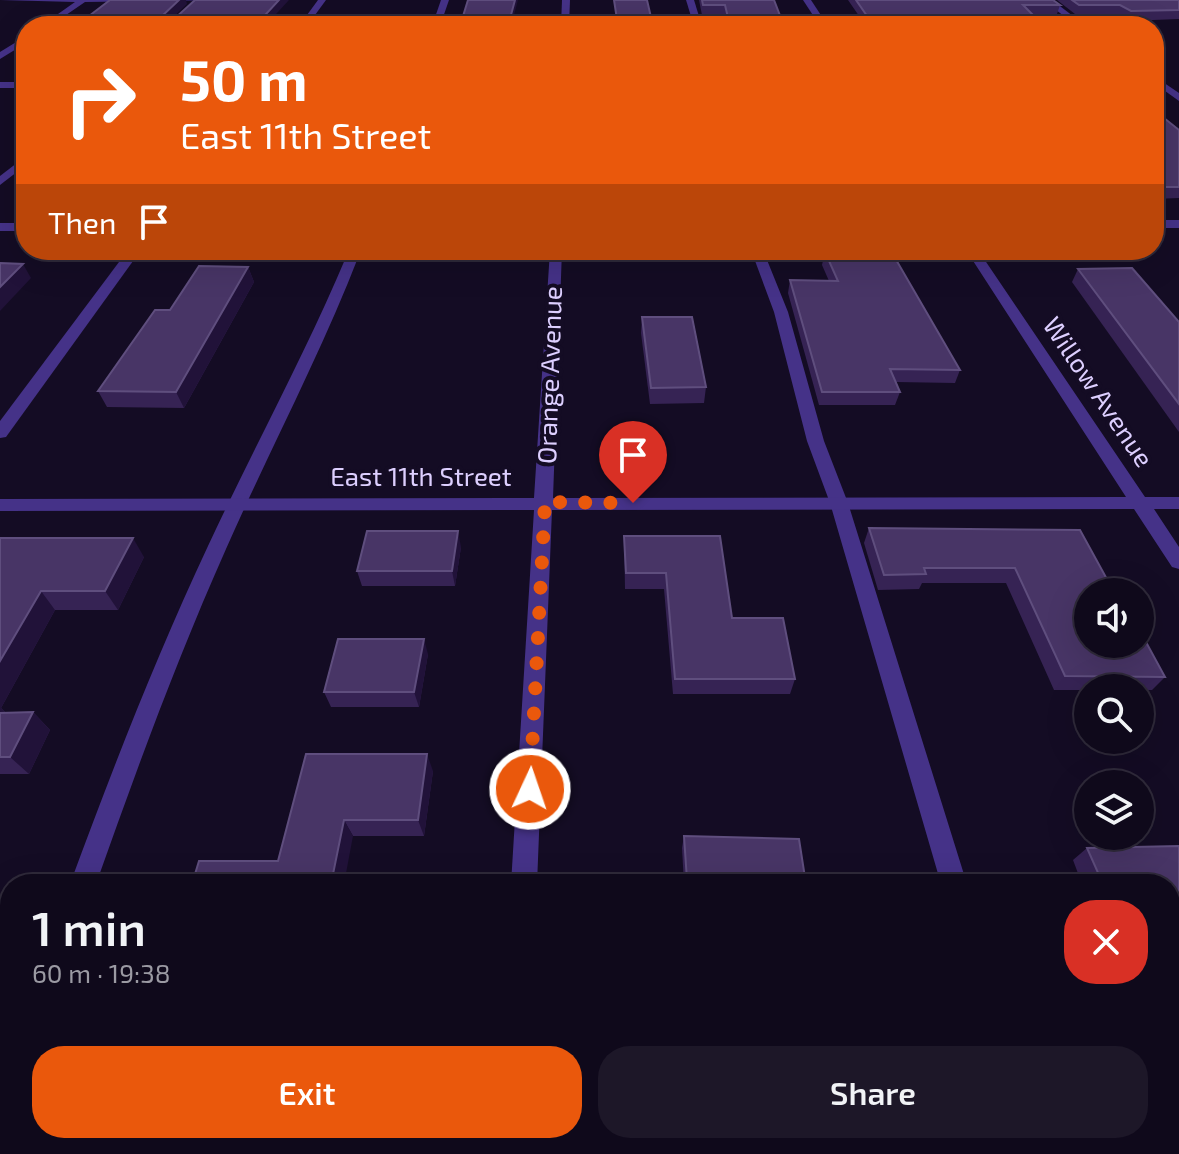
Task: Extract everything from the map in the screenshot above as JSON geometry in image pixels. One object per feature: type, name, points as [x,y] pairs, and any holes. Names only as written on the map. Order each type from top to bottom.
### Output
[{"type":"street","points":[[0,0],[219,0]]},
{"type":"street","points":[[60,16],[83,0]]},
{"type":"street","points":[[190,9],[199,0]]},
{"type":"street","points":[[1047,0],[1069,16]]},
{"type":"street","points":[[0,182],[16,168]]},
{"type":"street","points":[[0,433],[128,260]]},
{"type":"street","points":[[87,874],[134,741],[237,504],[329,318],[351,260]]},
{"type":"street","name":"Orange Avenue","points":[[525,874],[556,260]]},
{"type":"street","points":[[761,260],[790,343],[825,474],[839,503],[951,874]]},
{"type":"street","name":"Willow Avenue","points":[[979,260],[1179,562]]},
{"type":"street","name":"East 11th Street","points":[[0,505],[1179,503]]},
{"type":"building","points":[[110,0],[179,0],[162,16],[89,16]]},
{"type":"building","points":[[195,0],[279,0],[264,16],[177,16]]},
{"type":"building","points":[[468,0],[515,0],[511,16],[463,16]]},
{"type":"building","points":[[614,0],[647,0],[651,16],[616,16]]},
{"type":"building","points":[[702,0],[774,0],[780,16],[728,16],[725,5],[703,5]]},
{"type":"building","points":[[856,0],[1053,0],[1060,5],[1023,5],[1034,16],[867,16]]},
{"type":"building","points":[[1072,0],[1179,0],[1179,10],[1131,11],[1120,5],[1079,5]]},
{"type":"building","points":[[1164,118],[1179,130],[1179,187],[1164,187]]},
{"type":"building","points":[[829,260],[896,260],[960,370],[890,369],[900,392],[822,392],[790,280],[838,281]]},
{"type":"building","points":[[0,263],[23,264],[0,287]]},
{"type":"building","points":[[199,266],[248,267],[176,392],[98,391],[155,310],[170,310]]},
{"type":"building","points":[[1132,268],[1179,322],[1179,404],[1078,269]]},
{"type":"building","points":[[642,317],[692,317],[706,387],[651,388]]},
{"type":"building","points":[[869,528],[1080,530],[1106,578],[1074,578],[1074,658],[1154,657],[1165,677],[1154,677],[1154,674],[1065,676],[1015,568],[924,568],[926,574],[884,575]]},
{"type":"building","points":[[367,531],[458,531],[452,571],[357,571]]},
{"type":"building","points":[[624,536],[720,536],[732,618],[783,618],[795,679],[675,679],[666,573],[626,573]]},
{"type":"building","points":[[0,538],[133,538],[105,591],[41,591],[0,661]]},
{"type":"building","points":[[338,639],[424,639],[414,692],[324,692]]},
{"type":"building","points":[[33,712],[10,757],[0,757],[0,713]]},
{"type":"building","points":[[306,754],[427,754],[418,820],[344,820],[333,874],[195,874],[199,861],[278,861]]},
{"type":"building","points":[[684,836],[799,839],[804,874],[687,874]]},
{"type":"building","points":[[1179,846],[1179,874],[1099,874],[1088,850],[1154,850],[1154,847]]},
{"type":"route","points":[[530,789],[545,502],[633,503]]}]
